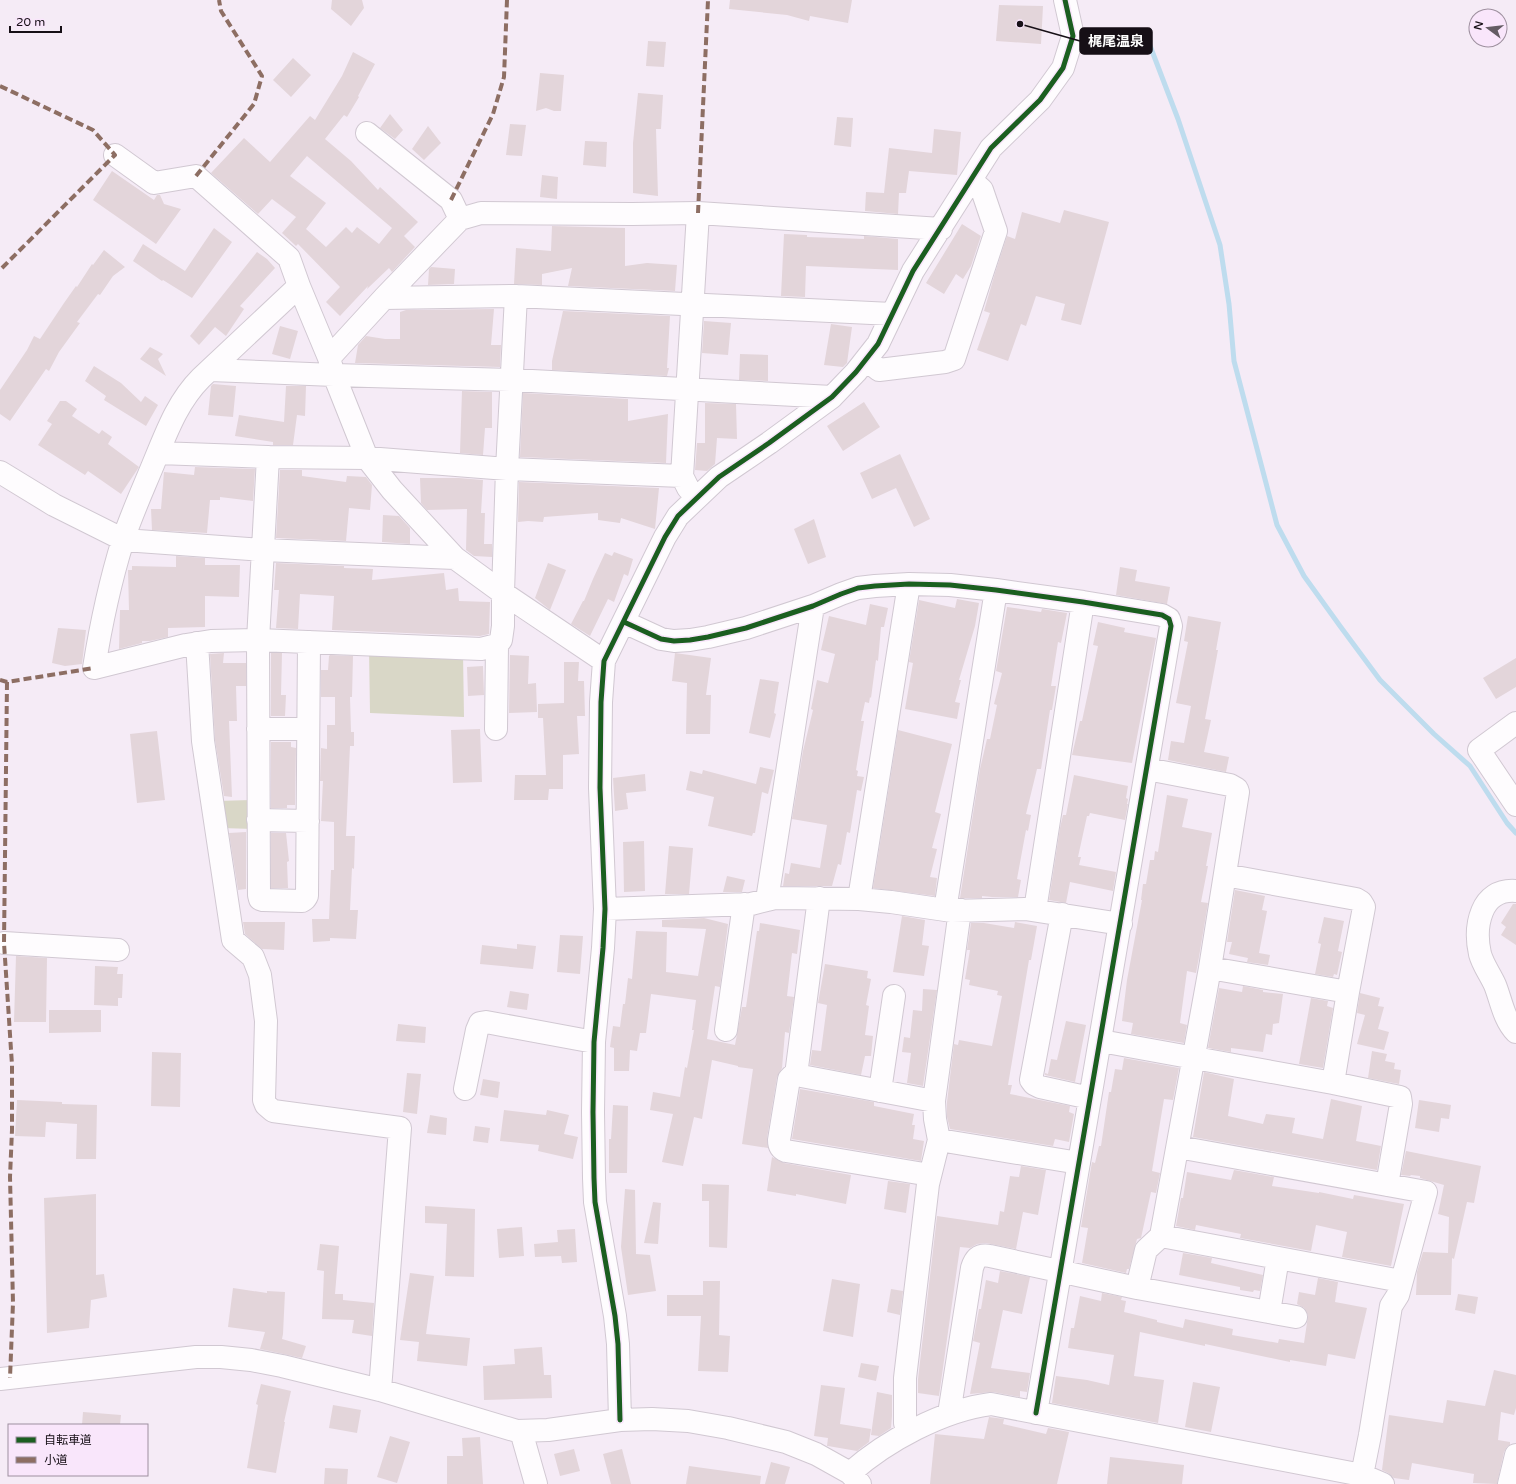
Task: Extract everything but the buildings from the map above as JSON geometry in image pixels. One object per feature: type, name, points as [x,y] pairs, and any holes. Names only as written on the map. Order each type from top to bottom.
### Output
[{"type":"street","points":[[620,1420],[618,1344],[615,1316],[595,1202],[594,1184],[594,1042],[603,948],[605,909],[600,788],[601,702],[604,661],[678,516],[719,477],[832,397],[866,360],[878,344],[913,272],[991,148],[1040,100],[1063,68],[1073,36],[1065,0]]},
{"type":"street","points":[[367,134],[452,200],[460,219]]},
{"type":"street","points":[[116,155],[154,183],[196,176],[289,258],[367,458],[392,490],[455,558],[503,593],[604,661]]},
{"type":"street","points":[[866,360],[879,370],[944,362],[954,359],[996,231],[982,190],[971,180]]},
{"type":"street","points":[[331,366],[384,298],[460,219],[481,213],[698,213],[941,229]]},
{"type":"street","points":[[694,500],[682,476],[698,213]]},
{"type":"street","points":[[299,286],[193,386],[182,401],[138,500],[124,540],[102,622],[94,668],[197,643],[258,640],[481,649],[497,645],[501,640],[502,633],[507,469],[513,380],[516,296]]},
{"type":"street","points":[[384,298],[516,296],[692,306],[892,314]]},
{"type":"street","points":[[210,370],[331,366],[513,380],[687,388],[832,397]]},
{"type":"street","points":[[158,453],[268,457],[367,458],[507,469],[682,476]]},
{"type":"street","points":[[268,457],[258,640],[259,895],[260,899],[263,900],[302,900],[306,898],[309,642]]},
{"type":"street","points":[[0,472],[54,506],[124,540],[263,550],[455,558]]},
{"type":"street","points":[[624,622],[661,639],[674,641],[690,640],[746,628],[813,606],[858,588],[909,584],[950,585],[1083,602],[1162,615],[1167,617],[1171,623],[1101,1041],[1036,1413]]},
{"type":"street","points":[[859,899],[909,584]]},
{"type":"street","points":[[908,1434],[905,1423],[905,1378],[930,1176],[936,1157],[939,1140],[935,1119],[934,1101],[953,910],[996,590]]},
{"type":"street","points":[[1035,910],[1083,602]]},
{"type":"street","points":[[767,900],[813,606]]},
{"type":"street","points":[[197,643],[203,741],[233,940],[253,956],[260,975],[263,990],[266,1021],[264,1100],[266,1105],[273,1111],[400,1128],[380,1390]]},
{"type":"street","points":[[496,729],[497,645]]},
{"type":"street","points":[[1516,723],[1479,750],[1516,805]]},
{"type":"street","points":[[258,729],[308,729]]},
{"type":"street","points":[[1137,1288],[1146,1250],[1162,1236],[1210,968],[1237,789],[1230,785],[1147,769]]},
{"type":"street","points":[[258,820],[308,821]]},
{"type":"street","points":[[1225,875],[1356,899],[1361,902],[1364,907],[1333,1083]]},
{"type":"street","points":[[1516,891],[1502,892],[1495,895],[1488,901],[1480,915],[1477,934],[1483,963],[1495,984],[1506,1014],[1516,1032]]},
{"type":"street","points":[[605,909],[744,904],[756,903],[775,898],[859,899],[953,910],[1035,910],[1120,924]]},
{"type":"street","points":[[796,1075],[819,898]]},
{"type":"street","points":[[726,1030],[744,904]]},
{"type":"street","points":[[1062,914],[1031,1080],[1034,1084],[1040,1087],[1090,1098]]},
{"type":"street","points":[[4,943],[118,950]]},
{"type":"street","points":[[1210,968],[1348,992]]},
{"type":"street","points":[[880,1090],[894,996]]},
{"type":"street","points":[[465,1089],[477,1030],[480,1023],[486,1022],[594,1042]]},
{"type":"street","points":[[1101,1041],[1333,1083],[1401,1099],[1402,1104],[1388,1185]]},
{"type":"street","points":[[930,1176],[786,1151],[779,1145],[778,1140],[789,1079],[796,1075],[934,1101]]},
{"type":"street","points":[[939,1140],[1080,1163]]},
{"type":"street","points":[[1178,1147],[1426,1192],[1398,1296],[1391,1306],[1362,1475]]},
{"type":"street","points":[[1162,1236],[1401,1281]]},
{"type":"street","points":[[949,1414],[972,1268],[976,1259],[981,1255],[1137,1288],[1296,1317]]},
{"type":"street","points":[[1269,1312],[1278,1258]]},
{"type":"street","points":[[0,1379],[196,1357],[221,1357],[251,1360],[380,1390],[517,1431],[548,1430],[620,1420],[652,1419],[688,1421],[728,1428],[786,1442],[816,1454],[855,1478],[872,1455],[908,1434],[949,1414],[991,1404],[1362,1475],[1383,1484]]},
{"type":"street","points":[[521,1430],[536,1484]]},
{"type":"street","points":[[1509,1484],[1516,1455]]},
{"type":"shaded area","points":[[369,649],[463,653],[464,717],[370,713]]},
{"type":"shaded area","points":[[251,800],[254,829],[221,828],[217,801]]},
{"type":"waterway","points":[[1149,43],[1178,119],[1220,245],[1229,304],[1234,361],[1277,525],[1304,576],[1380,680],[1434,734],[1470,766],[1507,823],[1516,833]]},
{"type":"marked path","points":[[196,176],[254,104],[262,76],[221,11],[219,0]]},
{"type":"marked path","points":[[451,200],[493,114],[504,77],[507,0]]},
{"type":"marked path","points":[[698,213],[708,0]]},
{"type":"marked path","points":[[0,86],[93,130],[115,155],[0,270]]},
{"type":"marked path","points":[[0,680],[7,682],[94,668]]},
{"type":"marked path","points":[[7,682],[4,943],[12,1065],[10,1177],[13,1303],[10,1378]]},
{"type":"cycle path","points":[[620,1420],[618,1344],[615,1316],[595,1202],[594,1178],[594,1042],[603,948],[605,909],[600,788],[601,702],[604,661],[665,537],[678,516],[719,477],[832,397],[856,372],[878,344],[913,271],[991,148],[1040,100],[1063,68],[1073,36],[1065,0]]},
{"type":"cycle path","points":[[624,622],[661,639],[674,641],[690,640],[746,628],[813,606],[858,588],[909,584],[950,585],[996,590],[1162,615],[1169,619],[1171,626],[1036,1413]]},
{"type":"place","name":"梶尾温泉","points":[[1020,24]]}]
